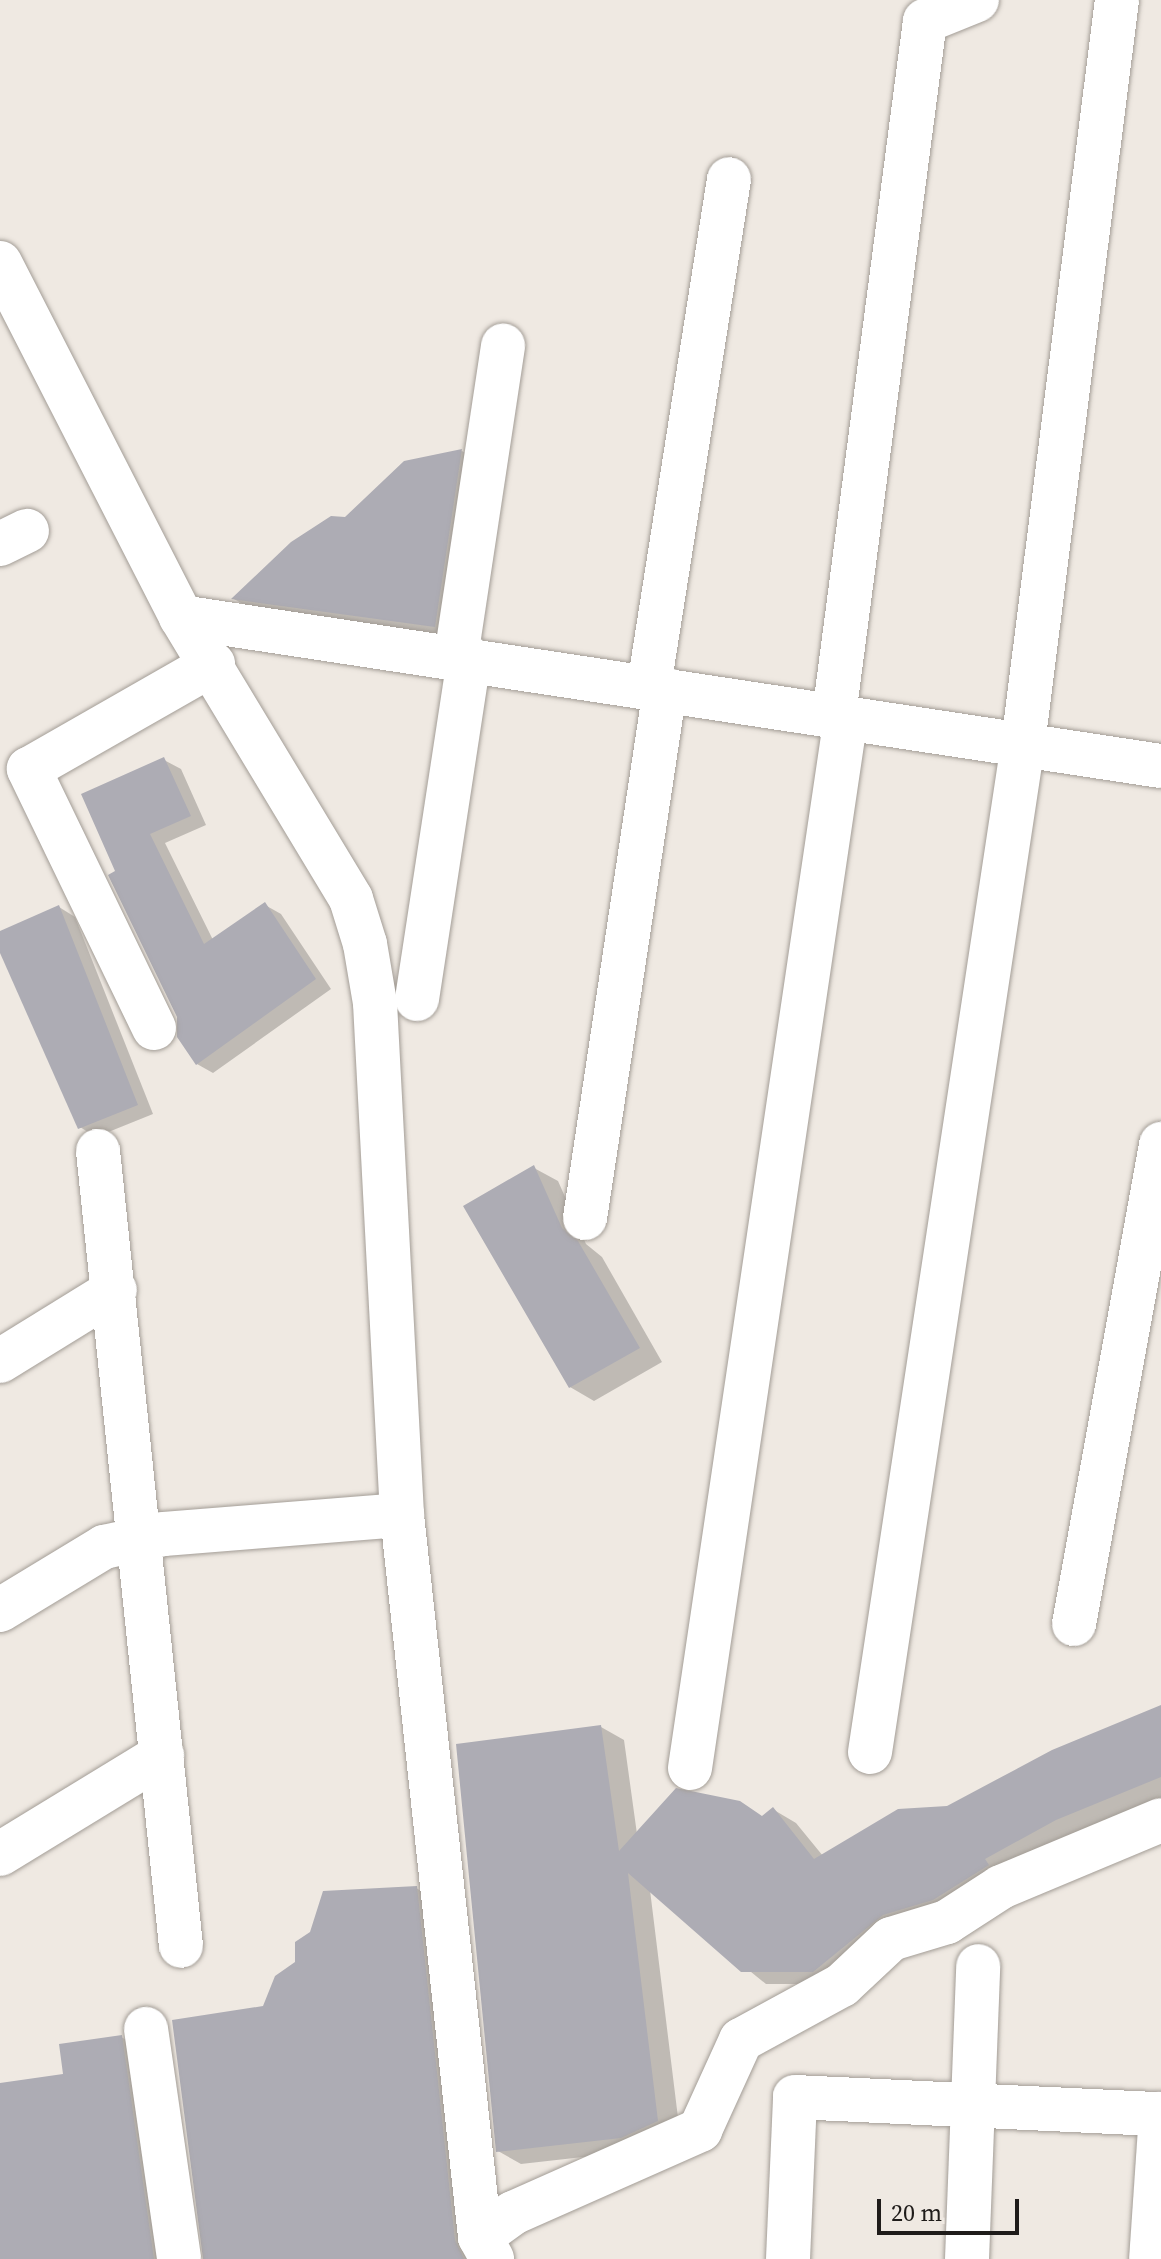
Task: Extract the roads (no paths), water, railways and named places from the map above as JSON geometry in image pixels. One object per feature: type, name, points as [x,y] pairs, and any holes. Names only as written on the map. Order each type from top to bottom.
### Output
[{"type":"street","points":[[690,1768],[840,716],[925,21],[977,0]]},
{"type":"street","points":[[870,1752],[1023,744],[1117,0]]},
{"type":"street","points":[[585,1218],[729,179]]},
{"type":"street","points":[[0,263],[13,321],[181,617],[213,664],[351,899],[365,944],[375,1003],[402,1515],[486,2248]]},
{"type":"street","points":[[417,999],[503,346]]},
{"type":"street","points":[[181,617],[1161,766]]},
{"type":"street","points":[[154,1028],[15,777],[213,664]]},
{"type":"street","points":[[1074,1624],[1161,1144]]},
{"type":"street","points":[[98,1151],[115,1290],[181,1946]]},
{"type":"street","points":[[0,1361],[115,1290]]},
{"type":"street","points":[[0,1610],[104,1547],[140,1539],[402,1515]]},
{"type":"street","points":[[0,1854],[162,1755]]},
{"type":"street","points":[[486,2248],[513,2213],[700,2130],[741,2040],[842,1985],[891,1939],[947,1922],[1001,1887],[1161,1820]]},
{"type":"street","points":[[967,2259],[978,1966]]},
{"type":"street","points":[[146,2029],[179,2259]]},
{"type":"street","points":[[788,2259],[795,2097],[1161,2114],[1151,2259]]}]
